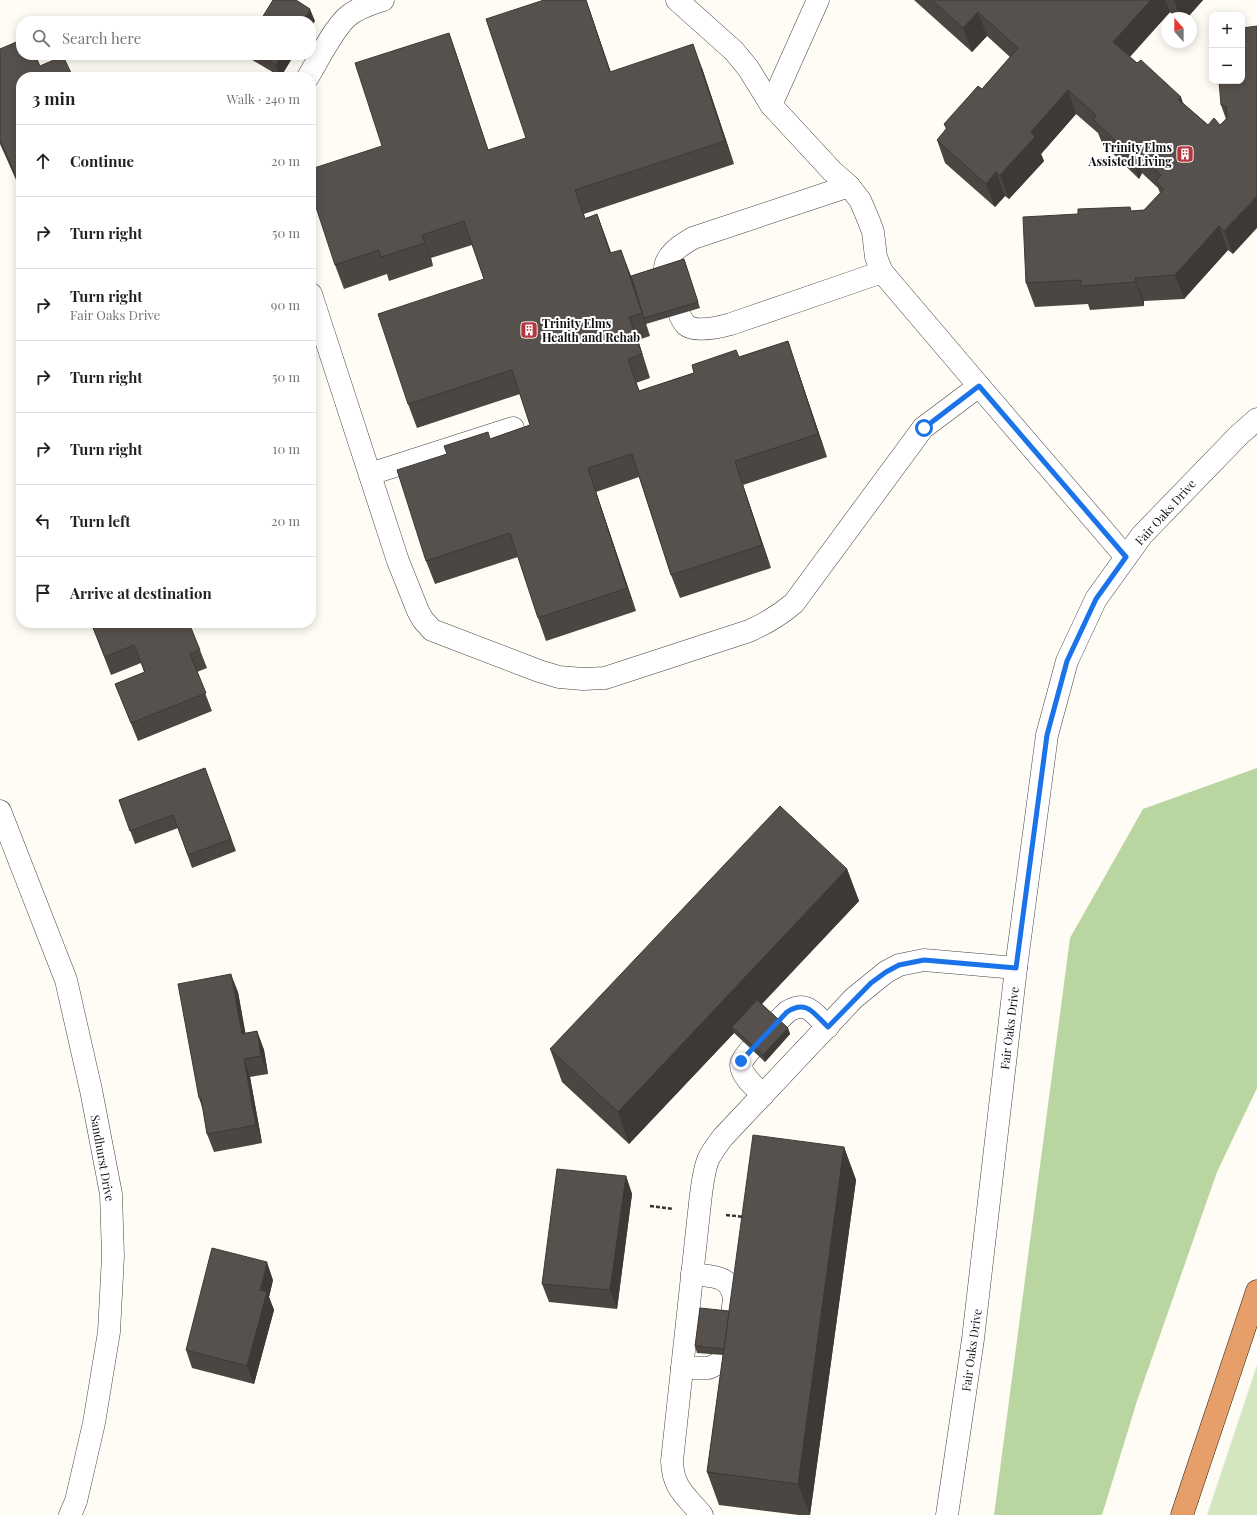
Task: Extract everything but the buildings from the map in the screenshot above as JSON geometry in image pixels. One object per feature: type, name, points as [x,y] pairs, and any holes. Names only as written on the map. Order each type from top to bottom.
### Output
[{"type":"highway","points":[[1182,1515],[1257,1291]]},
{"type":"street","points":[[311,72],[340,25],[348,16],[358,10],[383,0]]},
{"type":"street","points":[[677,0],[734,51],[748,68],[771,105],[860,200],[873,232],[876,256],[882,272],[1126,557]]},
{"type":"street","points":[[771,105],[818,0]]},
{"type":"street","points":[[848,186],[693,238],[680,245],[667,261],[665,271],[680,316],[687,325],[696,329],[715,328],[761,314],[882,272]]},
{"type":"street","points":[[316,309],[398,561],[413,602],[422,620],[432,630],[539,671],[559,677],[583,679],[605,678],[749,631],[768,623],[781,614],[794,603],[924,428],[979,386]]},
{"type":"street","name":"Fair Oaks Drive","points":[[947,1515],[973,1339],[1016,968],[1047,735],[1067,661],[1096,599],[1142,535],[1188,486],[1257,419]]},
{"type":"street","points":[[370,474],[513,428]]},
{"type":"street","name":"Sandhurst Drive","points":[[0,811],[66,980],[91,1090],[111,1194],[113,1256],[108,1332],[94,1423],[76,1501],[70,1515]]},
{"type":"street","points":[[702,1515],[677,1486],[673,1474],[672,1461],[699,1212],[708,1161],[713,1150],[723,1137],[828,1027],[871,983],[886,972],[899,965],[924,960],[1016,968]]},
{"type":"street","points":[[763,1095],[748,1079],[741,1066],[741,1061],[749,1051],[787,1012],[799,1006],[805,1007],[828,1027]]},
{"type":"street","points":[[682,1368],[709,1368],[723,1361],[728,1352],[734,1298],[728,1282],[719,1278],[692,1274]]},
{"type":"path","points":[[650,1206],[681,1210]]},
{"type":"path","points":[[725,1215],[747,1218]]},
{"type":"green space","points":[[1257,768],[1257,1088],[1217,1172],[1137,1401],[1102,1515],[994,1515],[1070,938],[1143,809]]},
{"type":"green space","points":[[1257,1365],[1257,1515],[1207,1515]]},
{"type":"place","name":"Trinity Elms Assisted Living","points":[[1185,154]]},
{"type":"place","name":"Trinity Elms Health and Rehab","points":[[529,330]]},
{"type":"route","points":[[741,1061],[787,1012],[799,1006],[805,1007],[828,1027],[854,998],[871,983],[899,965],[924,960],[1016,968],[1047,735],[1067,661],[1096,599],[1126,557],[979,386],[924,428]]}]
